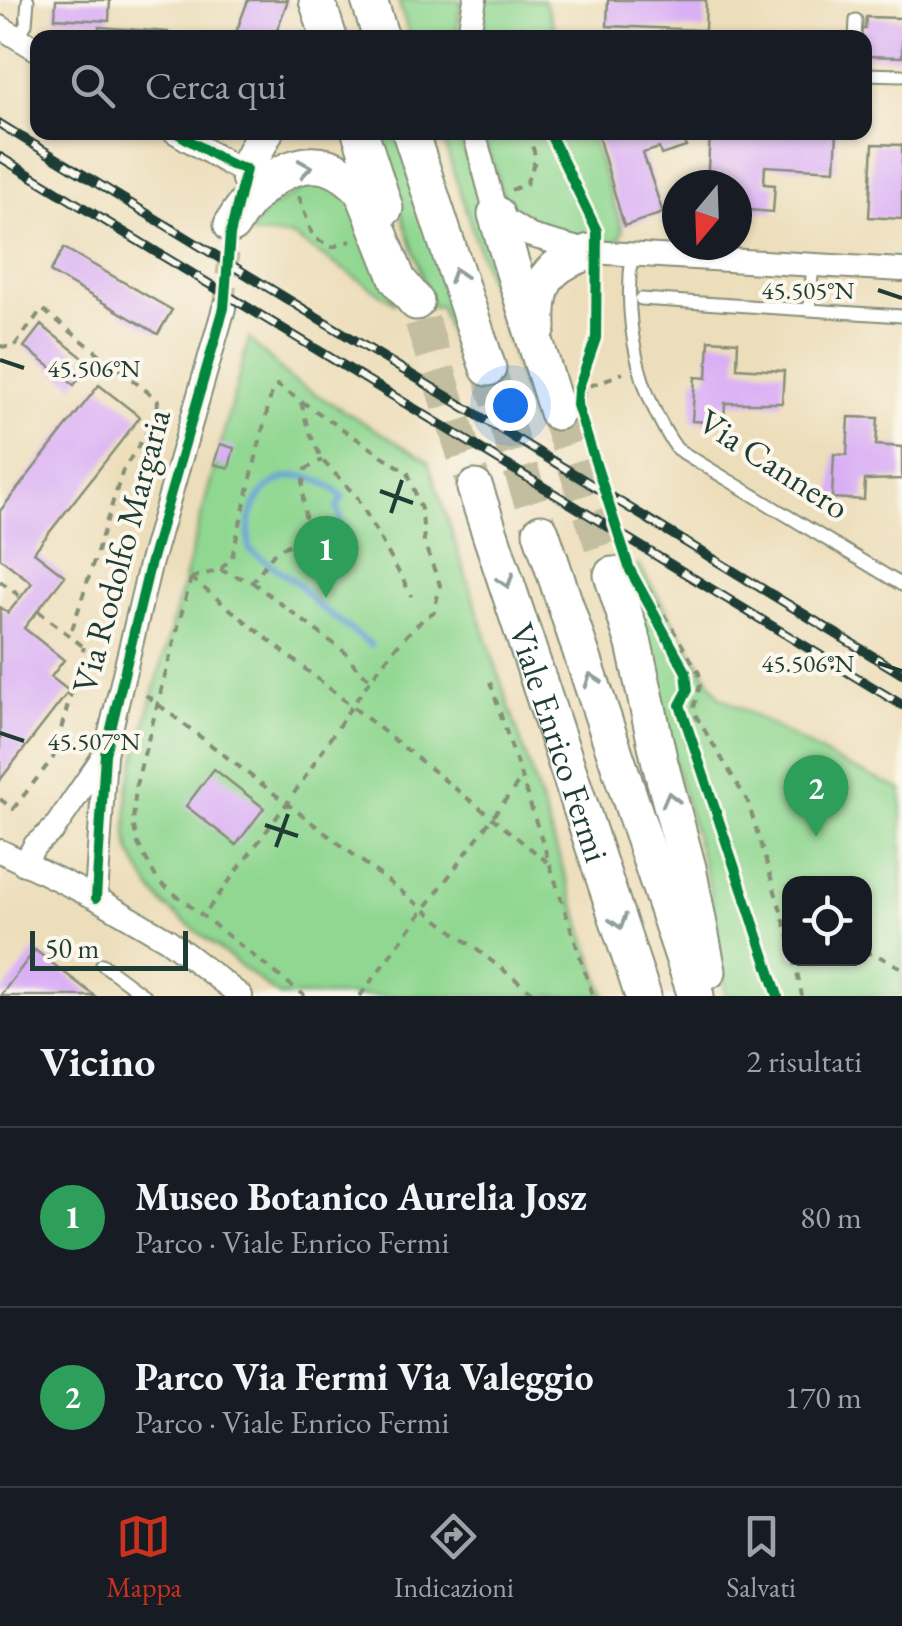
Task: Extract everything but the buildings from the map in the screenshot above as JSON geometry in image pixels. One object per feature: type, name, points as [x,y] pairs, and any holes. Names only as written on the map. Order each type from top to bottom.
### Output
[{"type":"main road","points":[[309,0],[311,30]]},
{"type":"main road","points":[[317,0],[326,30]]},
{"type":"main road","points":[[369,0],[378,30]]},
{"type":"main road","points":[[246,169],[261,140]]},
{"type":"main road","points":[[231,230],[246,200],[270,179],[300,166],[325,166],[353,180],[363,192],[398,280],[419,311],[363,140]]},
{"type":"main road","points":[[413,140],[488,368]]},
{"type":"main road","points":[[501,203],[538,348],[572,407]]},
{"type":"main road","points":[[538,348],[538,292],[554,268],[590,252]]},
{"type":"main road","name":"Viale Enrico Fermi","points":[[475,488],[643,996]]},
{"type":"main road","name":"Viale Enrico Fermi","points":[[542,532],[696,996]]},
{"type":"main road","points":[[632,582],[634,644],[688,868],[714,996]]},
{"type":"street","points":[[469,30],[475,0]]},
{"type":"street","points":[[189,140],[231,165],[246,169],[231,230]]},
{"type":"street","points":[[477,140],[501,203],[531,236],[590,252],[902,270]]},
{"type":"street","name":"Via Rodolfo Margaria","points":[[96,898],[105,754],[150,565],[224,308]]},
{"type":"street","name":"Via Rodolfo Margaria","points":[[24,864],[35,845],[54,829],[105,754]]},
{"type":"street","points":[[54,829],[82,832],[97,848]]},
{"type":"street","points":[[0,851],[96,898],[168,940],[241,996]]},
{"type":"lane","points":[[18,38],[26,24],[28,0]]},
{"type":"lane","points":[[856,20],[856,30]]},
{"type":"lane","points":[[872,74],[902,76]]},
{"type":"lane","name":"Via Cannero","points":[[632,255],[627,298],[638,365],[662,428],[676,449],[902,584]]},
{"type":"lane","points":[[809,310],[813,265]]},
{"type":"lane","points":[[641,299],[902,316]]},
{"type":"lane","points":[[102,964],[145,996]]},
{"type":"path","points":[[501,203],[526,184],[536,158],[530,140]]},
{"type":"path","points":[[297,191],[312,238],[332,246],[356,240]]},
{"type":"path","points":[[0,346],[13,348],[42,309],[158,400],[156,418],[123,470],[70,636]]},
{"type":"path","points":[[572,407],[587,387],[625,372]]},
{"type":"path","points":[[572,407],[582,379]]},
{"type":"path","points":[[191,578],[220,570],[232,557],[276,386],[408,473],[422,512],[424,543],[440,585],[434,612],[420,620],[372,680],[203,916]]},
{"type":"path","points":[[301,402],[322,460],[357,497],[412,596]]},
{"type":"path","points":[[252,582],[270,553],[306,540],[307,516],[300,485],[306,468],[322,460]]},
{"type":"path","points":[[220,570],[252,582],[346,653],[358,670],[372,680]]},
{"type":"path","points":[[191,578],[134,803],[137,842],[158,881],[305,996]]},
{"type":"path","points":[[191,578],[550,864]]},
{"type":"path","points":[[0,581],[20,597]]},
{"type":"path","points":[[632,582],[686,672],[688,690],[680,705],[686,724]]},
{"type":"path","points":[[632,582],[699,673],[693,711],[748,802],[782,907]]},
{"type":"path","points":[[38,610],[103,662]]},
{"type":"path","points":[[0,799],[14,809],[53,758],[84,647]]},
{"type":"path","points":[[490,682],[593,996]]},
{"type":"path","points":[[146,695],[536,996]]},
{"type":"path","points":[[360,996],[522,778]]},
{"type":"path","points":[[872,953],[902,968]]},
{"type":"path","points":[[796,966],[802,996]]},
{"type":"green space","points":[[398,0],[462,0],[457,30],[408,30]]},
{"type":"green space","points":[[483,0],[544,0],[555,30],[478,30]]},
{"type":"green space","points":[[377,140],[401,140],[477,371],[463,375],[440,306],[432,307]]},
{"type":"green space","points":[[443,140],[461,140],[552,413],[534,420]]},
{"type":"green space","points":[[484,140],[592,140],[623,231],[618,243],[546,232],[507,209]]},
{"type":"green space","points":[[311,176],[355,196],[395,303],[292,236],[249,234],[265,211],[303,189],[301,178]]},
{"type":"green space","points":[[249,339],[289,378],[428,461],[605,996],[279,996],[166,907],[131,853],[127,834],[128,788]]},
{"type":"green space","points":[[639,566],[719,696],[836,761],[902,790],[902,996],[726,996],[709,885],[621,572]]},
{"type":"waterway","points":[[348,547],[337,507],[343,497],[325,483],[290,477],[262,493],[249,528],[250,550],[297,583],[316,604],[371,645]]},
{"type":"tunnel","points":[[224,308],[230,235]]},
{"type":"tunnel","points":[[422,321],[475,488]]},
{"type":"tunnel","points":[[488,368],[541,532]]},
{"type":"tunnel","points":[[557,412],[612,575]]},
{"type":"railway","points":[[0,124],[902,674]]},
{"type":"railway","points":[[0,157],[902,705]]},
{"type":"cycle path","points":[[96,898],[105,754],[150,565],[224,308],[230,235],[246,169],[231,165],[189,140]]},
{"type":"cycle path","points":[[553,140],[597,231],[596,338],[578,390],[577,405],[630,570],[686,672],[688,690],[680,705],[778,996]]},
{"type":"place","name":"Museo Botanico Aurelia Josz","points":[[326,598]]},
{"type":"place","name":"Parco Via Fermi Via Valeggio","points":[[816,837]]}]
